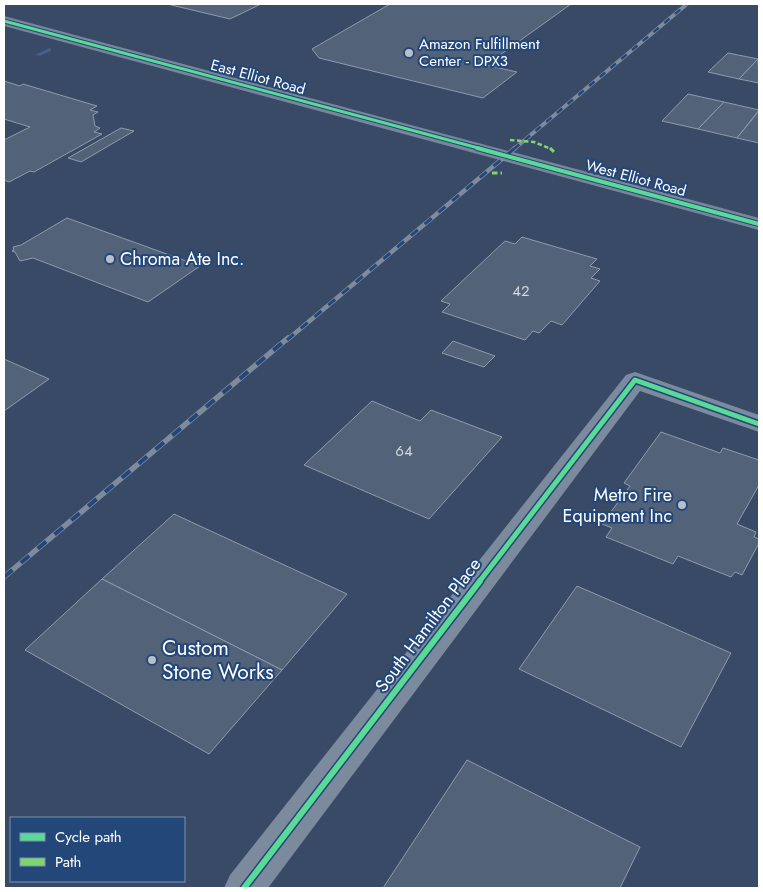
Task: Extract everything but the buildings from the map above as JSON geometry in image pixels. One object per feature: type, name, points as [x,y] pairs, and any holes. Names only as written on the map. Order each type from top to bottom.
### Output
[{"type":"main road","name":"East Elliot Road","points":[[4,21],[506,156]]},
{"type":"main road","name":"West Elliot Road","points":[[506,156],[759,224]]},
{"type":"street","name":"South Hamilton Place","points":[[244,888],[635,380],[759,424]]},
{"type":"waterway","points":[[38,55],[49,50]]},
{"type":"railway","points":[[514,149],[687,4]]},
{"type":"railway","points":[[287,340],[515,148]]},
{"type":"railway","points":[[4,577],[288,338]]},
{"type":"marked path","points":[[510,140],[534,142],[554,152]]},
{"type":"marked path","points":[[492,173],[502,173]]},
{"type":"cycle path","points":[[4,21],[759,224]]},
{"type":"cycle path","points":[[244,888],[635,380],[759,424]]},
{"type":"place","name":"Amazon Fulfillment Center - DPX3","points":[[409,53]]},
{"type":"place","name":"Chroma Ate Inc.","points":[[110,259]]},
{"type":"place","name":"Metro Fire Equipment Inc","points":[[682,505]]},
{"type":"place","name":"Custom Stone Works","points":[[152,660]]}]
